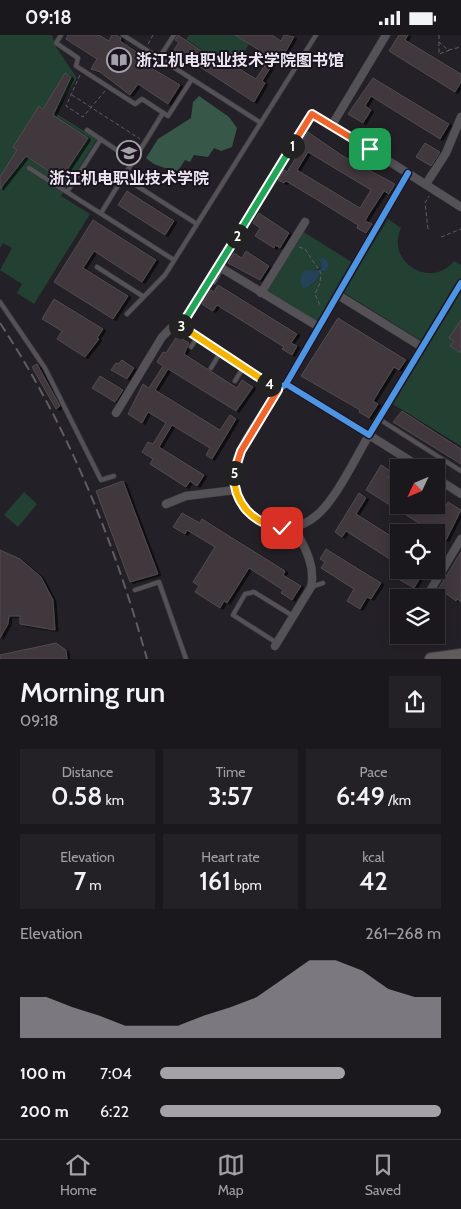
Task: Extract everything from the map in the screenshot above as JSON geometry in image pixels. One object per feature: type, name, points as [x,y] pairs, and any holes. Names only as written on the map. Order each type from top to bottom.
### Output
[{"type":"main road","points":[[431,659],[461,655]]},
{"type":"street","points":[[332,125],[386,35]]},
{"type":"street","points":[[181,327],[220,267],[312,114],[461,207]]},
{"type":"street","points":[[430,187],[461,117]]},
{"type":"street","points":[[408,173],[286,385],[278,390],[238,457],[234,472],[235,490],[244,507],[254,518],[275,527],[294,527],[311,520],[322,510],[461,283]]},
{"type":"street","points":[[261,293],[305,222]]},
{"type":"street","points":[[220,267],[319,327]]},
{"type":"street","points":[[338,295],[422,347]]},
{"type":"street","points":[[116,413],[162,337],[171,328],[181,327],[278,390]]},
{"type":"street","points":[[286,385],[407,459]]},
{"type":"street","points":[[445,484],[461,494]]},
{"type":"street","points":[[166,504],[186,496],[235,490]]},
{"type":"street","points":[[276,645],[311,587],[313,577],[309,557],[294,527]]},
{"type":"street","points":[[431,589],[461,539]]},
{"type":"lane","points":[[61,35],[56,43],[78,58],[76,66],[136,104],[142,99],[168,116],[192,79]]},
{"type":"lane","points":[[124,35],[261,123]]},
{"type":"lane","points":[[159,58],[174,35]]},
{"type":"lane","points":[[127,314],[165,275],[316,35]]},
{"type":"lane","points":[[101,213],[163,113]]},
{"type":"lane","points":[[87,130],[133,161]]},
{"type":"lane","points":[[67,192],[101,139]]},
{"type":"lane","points":[[29,168],[174,260]]},
{"type":"lane","points":[[124,177],[197,224]]},
{"type":"lane","points":[[97,267],[144,297]]},
{"type":"lane","points":[[214,282],[220,267]]},
{"type":"lane","points":[[0,302],[45,369],[101,480],[114,476]]},
{"type":"lane","points":[[191,347],[197,338]]},
{"type":"lane","points":[[211,368],[220,353]]},
{"type":"lane","points":[[235,381],[243,368]]},
{"type":"lane","points":[[379,419],[461,471]]},
{"type":"lane","points":[[135,590],[159,583],[186,659]]},
{"type":"lane","points":[[311,587],[323,583]]},
{"type":"lane","points":[[276,645],[232,615],[245,594],[254,592],[293,616]]},
{"type":"path","points":[[145,49],[153,35]]},
{"type":"path","points":[[439,35],[440,54]]},
{"type":"path","points":[[439,41],[443,47],[450,50]]},
{"type":"path","points":[[438,57],[440,54],[461,47]]},
{"type":"path","points":[[82,70],[66,106],[84,117],[108,87]]},
{"type":"path","points":[[71,94],[145,142]]},
{"type":"path","points":[[428,229],[424,203],[430,187]]},
{"type":"path","points":[[441,237],[461,229]]},
{"type":"path","points":[[291,245],[305,249],[319,269],[321,273],[320,283],[315,294],[316,300],[327,313]]},
{"type":"green space","points":[[0,35],[52,35],[56,47],[77,78],[55,113],[97,139],[61,196],[90,214],[34,304],[17,293],[22,284],[0,270],[12,248],[3,243],[0,248]]},
{"type":"green space","points":[[189,35],[254,36],[230,75],[182,45]]},
{"type":"green space","points":[[199,96],[229,117],[237,128],[232,147],[221,151],[214,148],[208,157],[194,155],[190,162],[185,160],[178,171],[157,165],[146,158],[158,139],[191,118],[193,102]]},
{"type":"green space","points":[[388,219],[401,228],[398,240],[399,252],[413,268],[423,272],[434,273],[444,269],[454,261],[461,265],[461,280],[423,342],[343,292]]},
{"type":"green space","points":[[302,231],[355,264],[317,324],[265,291]],"holes":[[[319,261],[327,270],[321,272],[311,285],[300,280],[303,275],[322,267]]]},
{"type":"green space","points":[[461,289],[461,446],[391,403]]},
{"type":"green space","points":[[24,492],[37,504],[18,527],[4,515]]},
{"type":"water","points":[[324,258],[329,263],[327,270],[321,272],[315,282],[304,289],[300,281],[303,271],[319,270],[322,267],[319,259]]},
{"type":"building","points":[[68,35],[99,35],[109,41],[112,35],[116,35],[121,38],[120,41],[144,57],[146,54],[152,58],[148,66],[180,85],[168,104],[138,84],[130,95],[100,72],[91,69],[97,59],[66,39]]},
{"type":"building","points":[[178,35],[219,63],[222,58],[256,79],[270,57],[235,35],[272,35],[281,41],[284,35],[294,37],[279,63],[275,60],[262,81],[265,83],[254,102],[174,50],[179,42],[175,40]]},
{"type":"building","points":[[399,35],[408,35],[405,40],[461,74],[461,82],[455,92],[389,51]]},
{"type":"building","points":[[65,73],[71,77],[53,115],[88,138],[61,179],[26,156],[0,189],[0,177],[17,150],[13,147],[39,106],[43,109]]},
{"type":"building","points":[[373,78],[449,124],[440,139],[371,96],[365,106],[371,110],[363,123],[348,114]]},
{"type":"building","points":[[308,132],[343,156],[395,184],[389,194],[384,191],[369,214],[365,221],[372,224],[366,233],[357,228],[358,225],[311,196],[286,181],[284,183],[278,180],[284,170],[287,172],[295,159],[293,158],[296,152],[299,153],[305,143],[302,141]],"holes":[[[308,152],[371,190],[360,208],[297,170]]]},
{"type":"building","points":[[425,143],[440,152],[431,166],[416,157]]},
{"type":"building","points":[[127,191],[174,221],[165,235],[118,205]]},
{"type":"building","points":[[259,213],[289,233],[280,248],[275,245],[274,248],[255,236],[260,228],[253,223]]},
{"type":"building","points":[[93,220],[156,260],[142,282],[94,251],[83,268],[128,296],[113,319],[54,282]]},
{"type":"building","points":[[246,251],[269,266],[260,280],[228,263],[234,253],[242,258]]},
{"type":"building","points":[[218,285],[297,334],[291,343],[297,346],[292,355],[282,349],[284,347],[217,305],[213,311],[202,304],[211,290],[214,292]]},
{"type":"building","points":[[54,299],[103,329],[97,338],[99,339],[85,357],[57,339],[62,331],[42,319]]},
{"type":"building","points":[[338,318],[406,360],[399,370],[394,367],[373,401],[378,404],[369,418],[359,412],[360,410],[301,376]]},
{"type":"building","points":[[461,320],[461,353],[450,346],[454,341],[449,338]]},
{"type":"building","points":[[177,336],[189,343],[184,354],[237,388],[242,380],[253,387],[236,411],[168,369],[155,390],[220,430],[230,415],[236,419],[212,459],[206,455],[210,448],[172,425],[159,447],[204,475],[197,486],[190,481],[186,487],[150,464],[153,459],[142,452],[148,442],[153,444],[166,423],[148,412],[142,423],[128,414],[143,384],[149,388],[163,366],[157,362],[163,352],[166,353]]},
{"type":"building","points":[[122,360],[134,368],[127,379],[111,370],[116,363],[118,364]]},
{"type":"building","points":[[37,364],[60,406],[56,409],[32,367]]},
{"type":"building","points":[[100,376],[123,390],[115,402],[92,388]]},
{"type":"building","points":[[402,411],[461,449],[461,464],[393,422]]},
{"type":"building","points":[[381,465],[390,470],[388,478],[390,479],[390,505],[366,490]]},
{"type":"building","points":[[123,481],[158,574],[130,582],[96,491]]},
{"type":"building","points":[[359,493],[366,498],[356,514],[390,535],[390,559],[346,531],[342,537],[335,532]]},
{"type":"building","points":[[448,502],[461,510],[446,540],[445,524],[420,524],[404,514],[445,514],[445,507]]},
{"type":"building","points":[[182,513],[200,523],[202,519],[285,571],[283,575],[301,586],[292,600],[281,593],[283,590],[249,568],[227,603],[224,601],[220,608],[195,592],[199,586],[193,582],[215,547],[187,530],[185,534],[173,527]]},
{"type":"building","points":[[326,549],[381,583],[371,599],[367,597],[360,609],[347,601],[354,589],[321,568],[325,562],[320,559]]},
{"type":"building","points":[[0,550],[20,559],[41,577],[53,600],[55,630],[20,624],[20,616],[9,616],[8,624],[0,638]]},
{"type":"building","points":[[461,552],[461,602],[457,599],[456,601],[445,593],[445,589],[439,588]]},
{"type":"building","points":[[401,579],[420,579],[414,588]]},
{"type":"building","points":[[56,643],[66,650],[67,659],[0,659],[0,655]]},
{"type":"railway","points":[[0,323],[47,402],[87,485],[120,571],[147,659]]},
{"type":"cycle path","points":[[286,384],[278,390],[181,327],[312,114],[332,125]]},
{"type":"cycle path","points":[[408,173],[286,384],[369,435],[461,283]]},
{"type":"place","name":"浙江机电职业技术学院图书馆","points":[[119,60]]},
{"type":"place","name":"浙江机电职业技术学院","points":[[129,153]]},
{"type":"route","points":[[282,528],[261,522],[249,513],[236,494],[234,479],[235,465],[238,457],[278,390],[181,327],[312,114],[370,149]]}]
